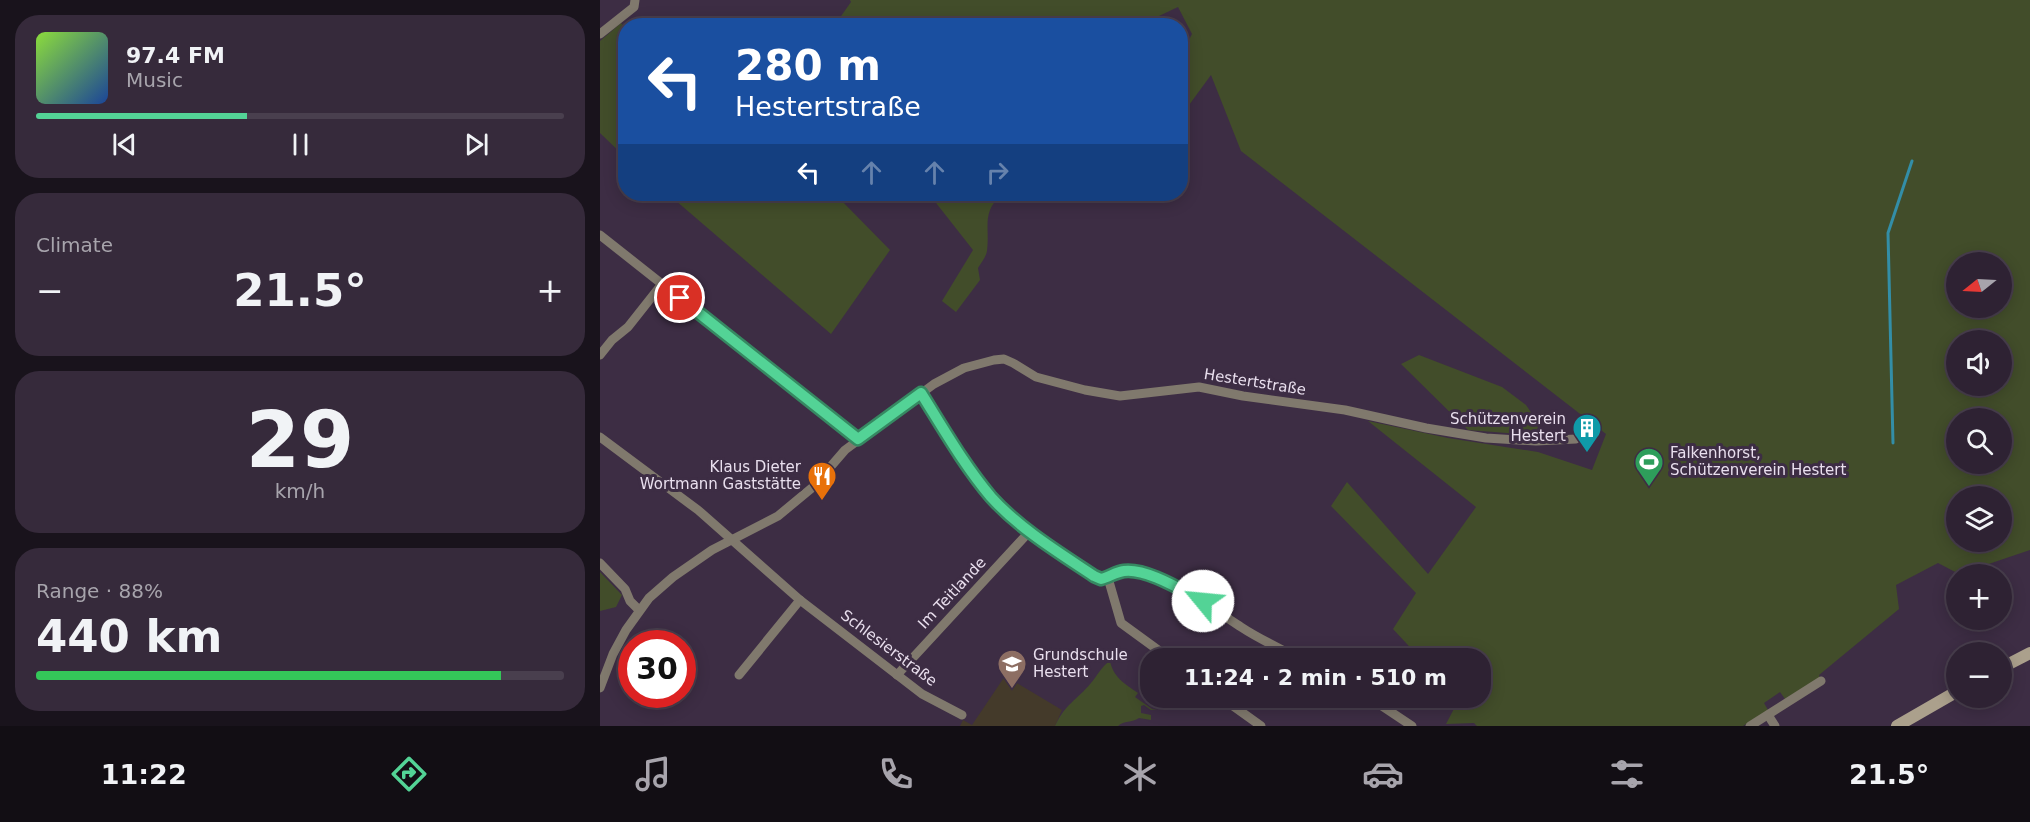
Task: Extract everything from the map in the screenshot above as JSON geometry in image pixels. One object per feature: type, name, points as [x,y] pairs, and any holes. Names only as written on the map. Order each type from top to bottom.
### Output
[{"type":"main road","points":[[2012,662],[2030,653]]},
{"type":"main road","points":[[1897,726],[1946,698]]},
{"type":"street","points":[[620,18],[634,7],[635,0]]},
{"type":"street","points":[[600,34],[618,20]]},
{"type":"street","points":[[600,236],[858,439]]},
{"type":"street","points":[[600,356],[612,340],[628,327],[663,284]]},
{"type":"street","name":"Hestertstraße","points":[[600,688],[613,654],[639,610],[673,577],[712,550],[744,535],[794,505],[845,450],[921,393],[948,375],[994,360],[1013,363],[1036,377],[1085,390],[1120,396],[1199,387],[1253,398],[1345,410],[1426,428],[1486,438],[1536,441],[1576,439]]},
{"type":"street","points":[[921,393],[966,465],[992,498],[1029,532],[1094,576],[1101,579],[1121,571],[1129,571],[1169,583],[1279,648]]},
{"type":"street","name":"Schlesierstraße","points":[[600,437],[698,510],[800,600],[897,675],[922,694],[962,715]]},
{"type":"street","name":"Im Teitlande","points":[[897,675],[1029,532]]},
{"type":"street","points":[[600,563],[625,589],[630,601],[639,610]]},
{"type":"street","points":[[1108,578],[1121,623],[1155,648]]},
{"type":"street","points":[[739,675],[800,600]]},
{"type":"street","points":[[1750,726],[1821,681]]},
{"type":"street","points":[[1236,708],[1261,726]]},
{"type":"street","points":[[1385,708],[1412,726]]},
{"type":"street","points":[[1768,715],[1774,726]]},
{"type":"shaded area","name":"Grundschule Hestert","points":[[1005,676],[1062,710],[1055,726],[960,726],[963,720],[972,725]]},
{"type":"green space","points":[[850,0],[2030,0],[2030,550],[1989,564],[1946,564],[1946,567],[1938,563],[1896,585],[1899,609],[1819,675],[1820,678],[1785,699],[1780,692],[1764,703],[1768,710],[1743,726],[1446,724],[1454,708],[1491,708],[1491,648],[1411,648],[1393,629],[1416,593],[1331,506],[1347,482],[1428,574],[1476,507],[1368,421],[1448,438],[1538,452],[1592,470],[1606,434],[1241,151],[1211,75],[1188,106],[1188,42],[1192,34],[1188,26],[1188,18],[1184,18],[1178,7],[1155,18],[840,18],[851,2]]},
{"type":"green space","points":[[618,26],[618,150],[600,133],[600,41]]},
{"type":"green space","points":[[676,201],[842,201],[890,250],[831,334]]},
{"type":"green space","points":[[934,201],[995,201],[988,220],[987,251],[978,268],[980,280],[956,312],[942,301],[973,250]]},
{"type":"green space","points":[[1419,355],[1502,387],[1526,405],[1547,436],[1468,430],[1401,364]]},
{"type":"green space","points":[[600,572],[622,595],[616,607],[600,611]]},
{"type":"green space","points":[[1110,661],[1117,676],[1138,693],[1135,697],[1140,701],[1141,713],[1151,715],[1151,720],[1139,718],[1118,726],[1055,726],[1067,707],[1086,689]]},
{"type":"waterway","points":[[1893,443],[1888,233],[1912,161]]},
{"type":"place","name":"Schützenverein Hestert","points":[[1587,454]]},
{"type":"place","name":"Falkenhorst, Schützenverein Hestert","points":[[1649,488]]},
{"type":"place","name":"Klaus Dieter Wortmann Gaststätte","points":[[822,502]]},
{"type":"place","name":"Grundschule Hestert","points":[[1012,690]]},
{"type":"route","points":[[680,298],[858,439],[921,393],[966,465],[992,498],[1029,532],[1101,579],[1121,571],[1138,572],[1169,583],[1203,601]]}]
